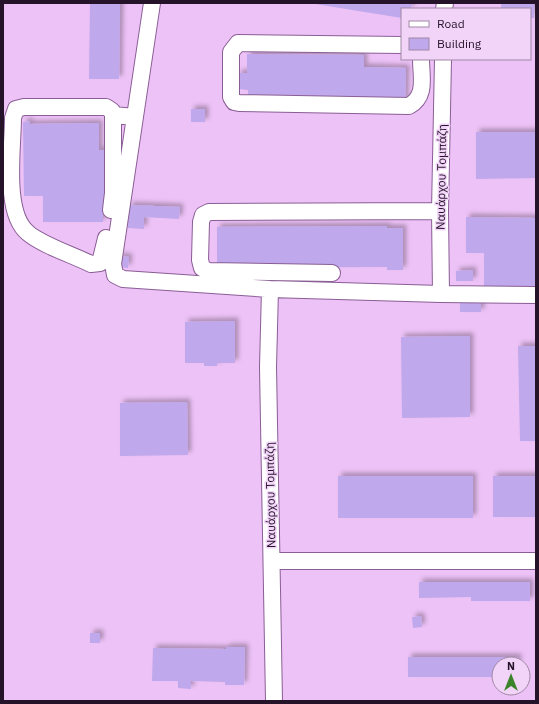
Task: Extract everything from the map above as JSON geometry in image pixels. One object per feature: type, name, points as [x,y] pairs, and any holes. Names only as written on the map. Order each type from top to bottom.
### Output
[{"type":"street","points":[[152,3],[113,264],[115,275],[123,279],[270,289],[536,295]]},
{"type":"street","points":[[401,45],[238,43],[231,52],[231,97],[234,102],[239,103],[409,106],[415,103],[422,94],[420,60]]},
{"type":"street","name":"Ναυάρχου Τομπάζη","points":[[441,294],[440,211],[443,60]]},
{"type":"street","points":[[421,78],[430,78],[442,87]]},
{"type":"street","points":[[24,107],[106,107],[112,111],[112,115],[113,193],[111,209],[103,257],[100,263],[91,264],[37,239],[27,233],[19,224],[12,200],[14,112],[16,109],[24,107]]},
{"type":"street","points":[[112,115],[135,117]]},
{"type":"street","points":[[332,273],[208,271],[202,268],[200,260],[201,222],[203,215],[209,212],[440,211]]},
{"type":"street","name":"Ναυάρχου Τομπάζη","points":[[270,289],[268,367],[274,701]]},
{"type":"street","points":[[272,561],[536,561]]},
{"type":"shaded area","points":[[3,3],[536,3],[536,701],[3,701]]},
{"type":"building","points":[[90,3],[120,3],[119,79],[89,79]]},
{"type":"building","points":[[309,3],[412,3],[411,8],[401,8],[401,18]]},
{"type":"building","points":[[501,3],[534,3],[534,18],[531,18],[531,8],[501,8]]},
{"type":"building","points":[[247,54],[364,55],[364,67],[406,68],[405,103],[248,101],[248,90],[238,89],[238,73],[247,73]]},
{"type":"building","points":[[191,109],[205,109],[205,122],[191,122]]},
{"type":"building","points":[[30,121],[30,124],[99,123],[99,150],[107,150],[108,198],[103,198],[103,222],[43,222],[43,196],[24,196],[23,122]]},
{"type":"building","points":[[476,132],[536,132],[536,178],[476,179]]},
{"type":"building","points":[[129,205],[180,207],[179,219],[144,217],[144,229],[128,228]]},
{"type":"building","points":[[466,217],[536,218],[536,290],[484,289],[484,253],[466,253]]},
{"type":"building","points":[[387,226],[387,228],[403,228],[403,270],[387,270],[387,267],[217,268],[217,227]]},
{"type":"building","points":[[119,256],[129,257],[128,268],[118,267]]},
{"type":"building","points":[[473,270],[473,281],[456,281],[456,271]]},
{"type":"building","points":[[460,300],[481,300],[481,312],[460,312]]},
{"type":"building","points":[[235,321],[235,363],[217,363],[217,366],[204,366],[204,363],[185,363],[185,322]]},
{"type":"building","points":[[470,336],[470,417],[402,418],[401,337]]},
{"type":"building","points":[[518,346],[536,346],[536,441],[520,441]]},
{"type":"building","points":[[187,402],[188,455],[120,456],[120,403]]},
{"type":"building","points":[[338,476],[473,476],[473,518],[338,518]]},
{"type":"building","points":[[493,476],[536,476],[536,517],[493,517]]},
{"type":"building","points":[[419,582],[530,582],[530,601],[471,601],[471,597],[419,598]]},
{"type":"building","points":[[421,616],[422,627],[413,628],[412,617]]},
{"type":"building","points":[[90,633],[100,633],[100,643],[90,643]]},
{"type":"building","points":[[226,647],[245,647],[244,685],[225,685],[225,682],[191,681],[191,689],[178,688],[178,681],[152,681],[153,648],[226,649]]},
{"type":"building","points":[[408,657],[491,657],[491,677],[408,677]]}]
